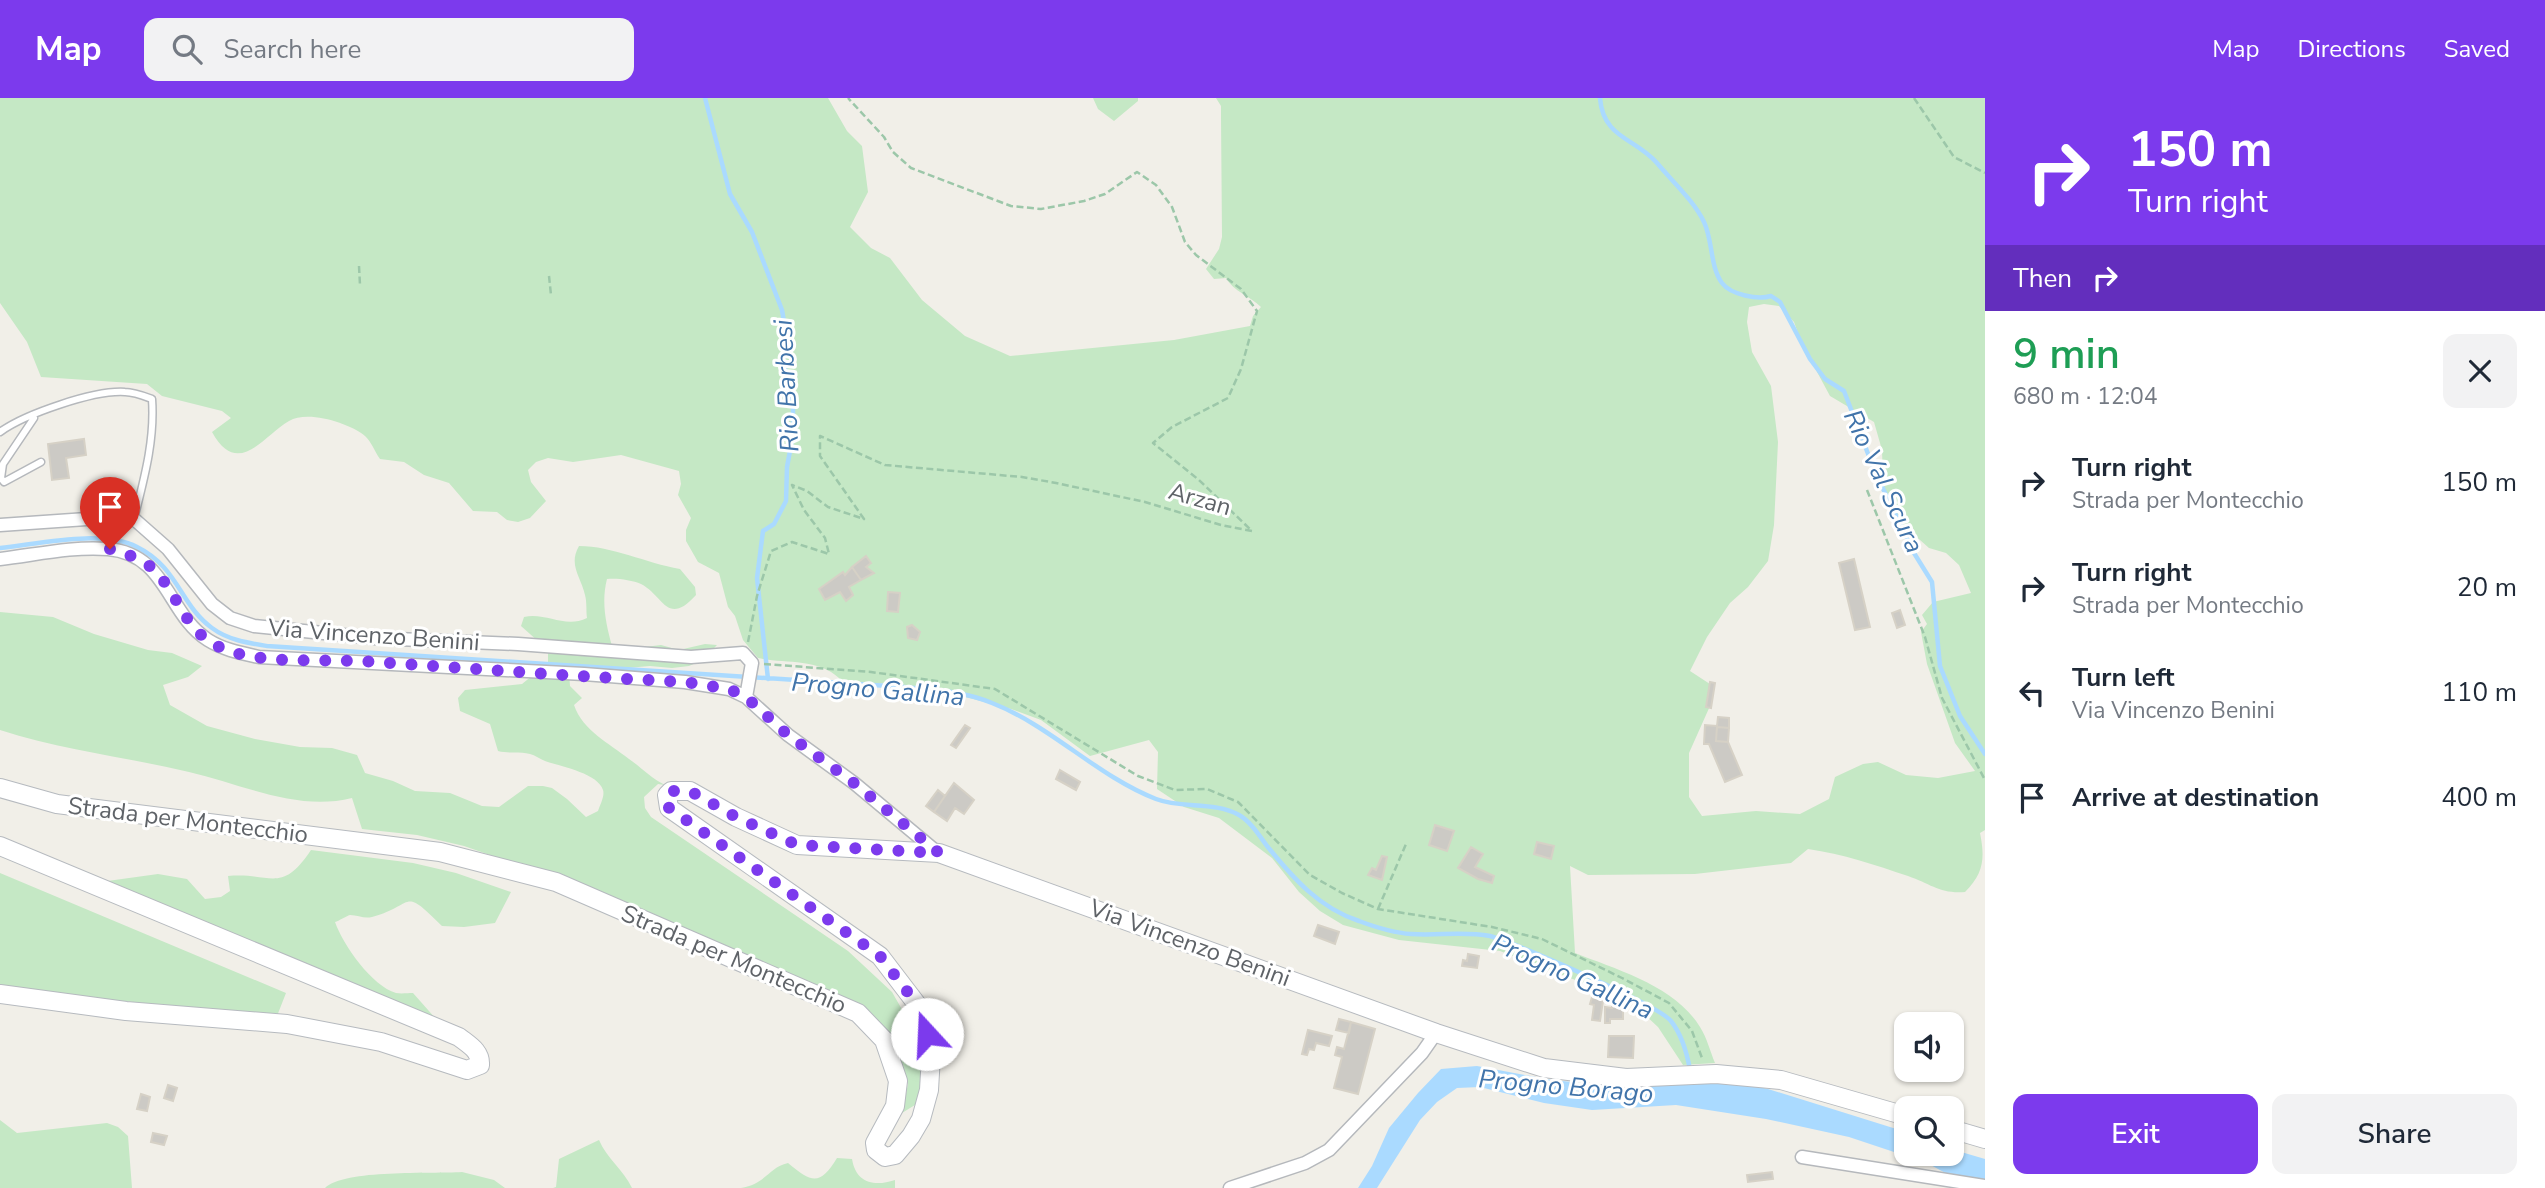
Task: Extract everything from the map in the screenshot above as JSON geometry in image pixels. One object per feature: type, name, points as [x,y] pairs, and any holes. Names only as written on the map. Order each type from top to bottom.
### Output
[{"type":"street","points":[[0,526],[101,518],[134,519]]},
{"type":"street","name":"Via Vincenzo Benini","points":[[134,519],[168,549],[212,604],[230,618],[254,626],[373,638],[518,644],[691,657],[743,653],[749,659]]},
{"type":"street","name":"Via Vincenzo Benini","points":[[0,559],[85,549],[110,549],[135,557],[153,569],[186,619],[206,639],[231,651],[259,657],[685,682],[747,693],[788,735],[854,783],[939,853],[1436,1033],[1544,1068],[1626,1078],[1696,1075],[1781,1080],[1894,1113]]},
{"type":"street","points":[[747,693],[749,659]]},
{"type":"street","name":"Strada per Montecchio","points":[[0,788],[57,804],[440,852],[556,882],[859,1013],[884,1040],[898,1081],[895,1107],[875,1143],[876,1150],[885,1157],[895,1155],[911,1136],[921,1119],[929,1090],[931,1056],[922,1011],[880,956],[669,808],[667,795],[671,791],[690,791],[736,817],[797,845],[939,853]]},
{"type":"street","points":[[0,846],[458,1037],[477,1051],[481,1058],[480,1065],[467,1070],[381,1042],[287,1024],[127,1011],[0,994]]},
{"type":"street","points":[[1230,1188],[1306,1164],[1329,1150],[1422,1052],[1436,1033]]},
{"type":"street","points":[[1964,1133],[1985,1139]]},
{"type":"street","points":[[1802,1157],[1985,1186]]},
{"type":"lane","points":[[0,432],[68,402],[106,392],[128,391],[152,398],[154,422],[151,443],[134,519]]},
{"type":"lane","points":[[35,416],[3,464],[1,478],[4,482],[41,462]]},
{"type":"path","name":"Arzan","points":[[749,659],[757,596],[771,551],[792,542],[829,554],[825,538],[804,510],[792,485],[807,491],[828,507],[864,519],[820,456],[820,436],[885,465],[1056,483],[1252,531],[1199,480],[1153,443],[1172,428],[1228,398],[1241,369],[1257,311],[1241,289],[1196,255],[1185,242],[1172,206],[1156,185],[1137,172],[1105,194],[1084,201],[1041,209],[1011,206],[911,168],[893,152],[884,137],[848,98]]},
{"type":"path","points":[[1914,98],[1954,158],[1985,173]]},
{"type":"path","points":[[359,266],[360,285]]},
{"type":"path","points":[[549,276],[551,295]]},
{"type":"path","points":[[1867,490],[1925,638],[1942,698],[1985,780]]},
{"type":"path","points":[[749,659],[871,671],[995,690],[1138,776],[1175,790],[1207,789],[1238,802],[1310,875],[1378,909],[1493,927],[1542,939],[1669,1003],[1692,1031],[1696,1075]]},
{"type":"path","points":[[1378,909],[1406,844]]},
{"type":"green space","points":[[0,98],[828,98],[847,131],[862,146],[868,192],[850,227],[871,248],[890,258],[922,300],[965,336],[1010,356],[1174,340],[1250,326],[1253,316],[1261,307],[1233,287],[1226,278],[1214,279],[1206,269],[1219,249],[1222,237],[1221,106],[1216,98],[1985,98],[1985,830],[1980,833],[1982,865],[1965,892],[1942,890],[1859,860],[1808,849],[1791,863],[1695,874],[1588,875],[1570,866],[1575,953],[1644,981],[1661,990],[1689,1013],[1702,1031],[1715,1063],[1683,1065],[1658,1027],[1630,1001],[1500,951],[1399,940],[1343,925],[1320,911],[1299,892],[1272,858],[1219,818],[1184,807],[1157,789],[1158,752],[1149,740],[1090,756],[1041,720],[1011,709],[958,695],[894,683],[836,685],[839,678],[821,667],[758,658],[743,640],[735,616],[728,607],[719,573],[698,562],[686,541],[686,530],[691,518],[678,495],[681,484],[679,471],[621,455],[573,462],[548,458],[536,462],[528,470],[531,482],[546,501],[530,518],[518,522],[507,520],[497,512],[473,511],[449,483],[424,475],[404,462],[380,459],[369,441],[358,431],[317,417],[289,421],[250,450],[231,452],[222,446],[212,432],[231,418],[222,411],[162,396],[147,384],[41,377],[27,342],[0,303]],"holes":[[[1764,304],[1779,306],[1794,322],[1802,344],[1830,396],[1874,422],[1882,450],[1883,483],[1892,515],[1929,548],[1946,553],[1959,565],[1971,593],[1933,602],[1922,615],[1927,624],[1921,632],[1927,664],[1955,743],[1975,771],[1938,778],[1906,775],[1878,762],[1863,764],[1835,777],[1829,799],[1800,814],[1756,811],[1702,816],[1689,797],[1689,753],[1710,706],[1713,686],[1690,671],[1707,637],[1730,603],[1748,587],[1768,561],[1774,525],[1778,442],[1771,386],[1752,352],[1747,322],[1749,307]]]},
{"type":"green space","points":[[1093,98],[1138,98],[1138,101],[1114,121],[1098,109]]},
{"type":"green space","points":[[579,546],[604,549],[680,569],[695,587],[696,595],[686,604],[672,609],[641,584],[607,579],[604,605],[612,646],[629,649],[661,645],[679,650],[705,644],[717,645],[702,660],[689,666],[650,666],[569,673],[570,686],[582,698],[574,705],[578,714],[597,736],[665,785],[658,784],[644,797],[645,808],[651,817],[848,951],[892,992],[924,1048],[923,1100],[902,1113],[908,1084],[872,1019],[579,886],[464,846],[417,835],[362,829],[352,798],[311,802],[290,799],[189,772],[47,743],[0,730],[0,612],[53,617],[94,634],[148,650],[172,653],[202,666],[188,677],[163,685],[170,705],[207,726],[255,739],[300,747],[332,748],[357,755],[365,773],[415,791],[450,793],[482,806],[499,807],[528,786],[552,788],[586,817],[598,811],[603,795],[600,784],[586,775],[532,755],[498,751],[490,724],[460,711],[458,698],[465,690],[522,684],[548,663],[548,650],[521,626],[524,617],[571,622],[587,618],[586,598],[575,565]]},
{"type":"green space","points":[[311,850],[413,863],[456,873],[511,892],[495,923],[464,927],[442,926],[413,902],[372,917],[350,915],[335,922],[351,953],[368,974],[396,993],[413,993],[444,1028],[93,883],[158,874],[187,879],[205,899],[221,897],[230,891],[228,876],[283,877],[301,864]]},
{"type":"green space","points":[[0,873],[286,993],[277,1016],[0,989]]},
{"type":"green space","points":[[0,1120],[17,1133],[107,1123],[118,1127],[128,1136],[132,1188],[0,1188]]},
{"type":"green space","points":[[599,1140],[632,1188],[553,1188],[556,1187],[559,1159]]},
{"type":"green space","points":[[837,1158],[852,1159],[857,1173],[867,1181],[880,1183],[895,1180],[895,1188],[741,1188],[756,1183],[776,1168],[788,1163],[803,1175],[810,1178],[820,1177]]},
{"type":"green space","points":[[462,1172],[494,1180],[505,1188],[325,1188],[335,1182],[369,1175]]},
{"type":"water","name":"Progno Borago","points":[[1477,1066],[1583,1083],[1735,1082],[1768,1089],[1894,1128],[1894,1152],[1849,1137],[1766,1119],[1676,1105],[1592,1110],[1544,1103],[1480,1087],[1457,1088],[1437,1102],[1420,1120],[1377,1188],[1358,1188],[1372,1166],[1389,1128],[1441,1069]]},
{"type":"water","points":[[1964,1153],[1985,1159],[1985,1188],[1973,1188],[1933,1166],[1964,1166]]},
{"type":"building","points":[[84,439],[86,455],[66,458],[69,478],[52,480],[48,444]]},
{"type":"building","points":[[866,556],[871,563],[866,567],[874,573],[861,580],[852,567]]},
{"type":"building","points":[[1854,559],[1870,627],[1855,630],[1839,563]]},
{"type":"building","points":[[852,567],[861,580],[849,587],[853,595],[846,601],[840,592],[825,600],[819,589],[843,572],[845,575]]},
{"type":"building","points":[[888,592],[900,593],[898,612],[887,611]]},
{"type":"building","points":[[1900,610],[1905,625],[1897,628],[1892,613]]},
{"type":"building","points":[[912,625],[920,632],[917,640],[908,638],[907,627]]},
{"type":"building","points":[[1710,682],[1715,683],[1711,708],[1706,707]]},
{"type":"building","points":[[1718,717],[1729,718],[1729,728],[1717,727],[1716,741],[1728,742],[1742,775],[1725,782],[1709,744],[1704,744],[1705,725],[1717,726]]},
{"type":"building","points":[[965,725],[970,728],[956,748],[951,745]]},
{"type":"building","points":[[1717,727],[1729,728],[1728,742],[1716,741]]},
{"type":"building","points":[[1060,770],[1080,782],[1076,790],[1056,779]]},
{"type":"building","points":[[954,783],[974,800],[964,814],[955,808],[947,821],[934,812]]},
{"type":"building","points":[[938,790],[945,796],[934,812],[926,806]]},
{"type":"building","points":[[1435,825],[1454,831],[1447,851],[1429,845]]},
{"type":"building","points":[[1537,842],[1554,846],[1551,859],[1534,854]]},
{"type":"building","points":[[1471,847],[1483,854],[1475,867],[1494,876],[1492,883],[1458,868]]},
{"type":"building","points":[[1382,856],[1387,857],[1382,880],[1368,875],[1372,868],[1376,870]]},
{"type":"building","points":[[1318,925],[1339,932],[1335,944],[1314,936]]},
{"type":"building","points":[[1468,954],[1479,956],[1477,968],[1462,966],[1463,960],[1467,961]]},
{"type":"building","points":[[1592,997],[1603,1001],[1600,1021],[1592,1020]]},
{"type":"building","points":[[1612,1005],[1623,1010],[1623,1019],[1610,1019],[1610,1023],[1605,1023],[1605,1007],[1612,1008]]},
{"type":"building","points":[[1339,1019],[1351,1022],[1349,1033],[1336,1030]]},
{"type":"building","points":[[1351,1022],[1375,1029],[1358,1094],[1334,1088],[1342,1057],[1335,1055],[1337,1047],[1344,1049]]},
{"type":"building","points":[[1308,1030],[1332,1036],[1329,1046],[1316,1043],[1314,1050],[1309,1049],[1307,1055],[1302,1054]]},
{"type":"building","points":[[1609,1036],[1634,1036],[1633,1058],[1608,1057]]},
{"type":"building","points":[[168,1085],[177,1088],[173,1101],[164,1098]]},
{"type":"building","points":[[141,1094],[150,1097],[147,1111],[137,1109]]},
{"type":"building","points":[[153,1133],[167,1136],[164,1145],[151,1142]]},
{"type":"building","points":[[1772,1172],[1773,1179],[1748,1182],[1747,1175]]},
{"type":"waterway","name":"Rio Barbesi","points":[[705,98],[730,194],[752,232],[782,310],[786,333],[783,359],[793,409],[786,501],[774,524],[763,531],[757,578],[768,679]]},
{"type":"waterway","name":"Rio Val Scura","points":[[1600,98],[1607,122],[1657,163],[1700,214],[1707,229],[1715,269],[1722,283],[1738,293],[1752,297],[1771,296],[1780,302],[1810,359],[1825,379],[1844,391],[1875,472],[1914,553],[1932,582],[1940,666],[1960,716],[1985,754]]},
{"type":"waterway","name":"Progno Gallina","points":[[0,548],[89,538],[123,542],[137,547],[162,565],[201,619],[212,628],[231,638],[267,646],[904,687],[981,699],[1034,724],[1114,778],[1156,799],[1176,804],[1209,806],[1239,815],[1251,825],[1308,891],[1345,915],[1391,931],[1490,936],[1554,961],[1641,1002],[1671,1021],[1684,1044],[1690,1070]]},
{"type":"route","points":[[110,549],[135,557],[153,569],[186,619],[206,639],[231,651],[286,659],[374,662],[517,673],[584,674],[685,682],[729,689],[746,697],[788,735],[854,783],[939,853],[797,845],[736,817],[690,791],[671,791],[667,795],[669,808],[880,956],[922,1011],[927,1034]]}]
